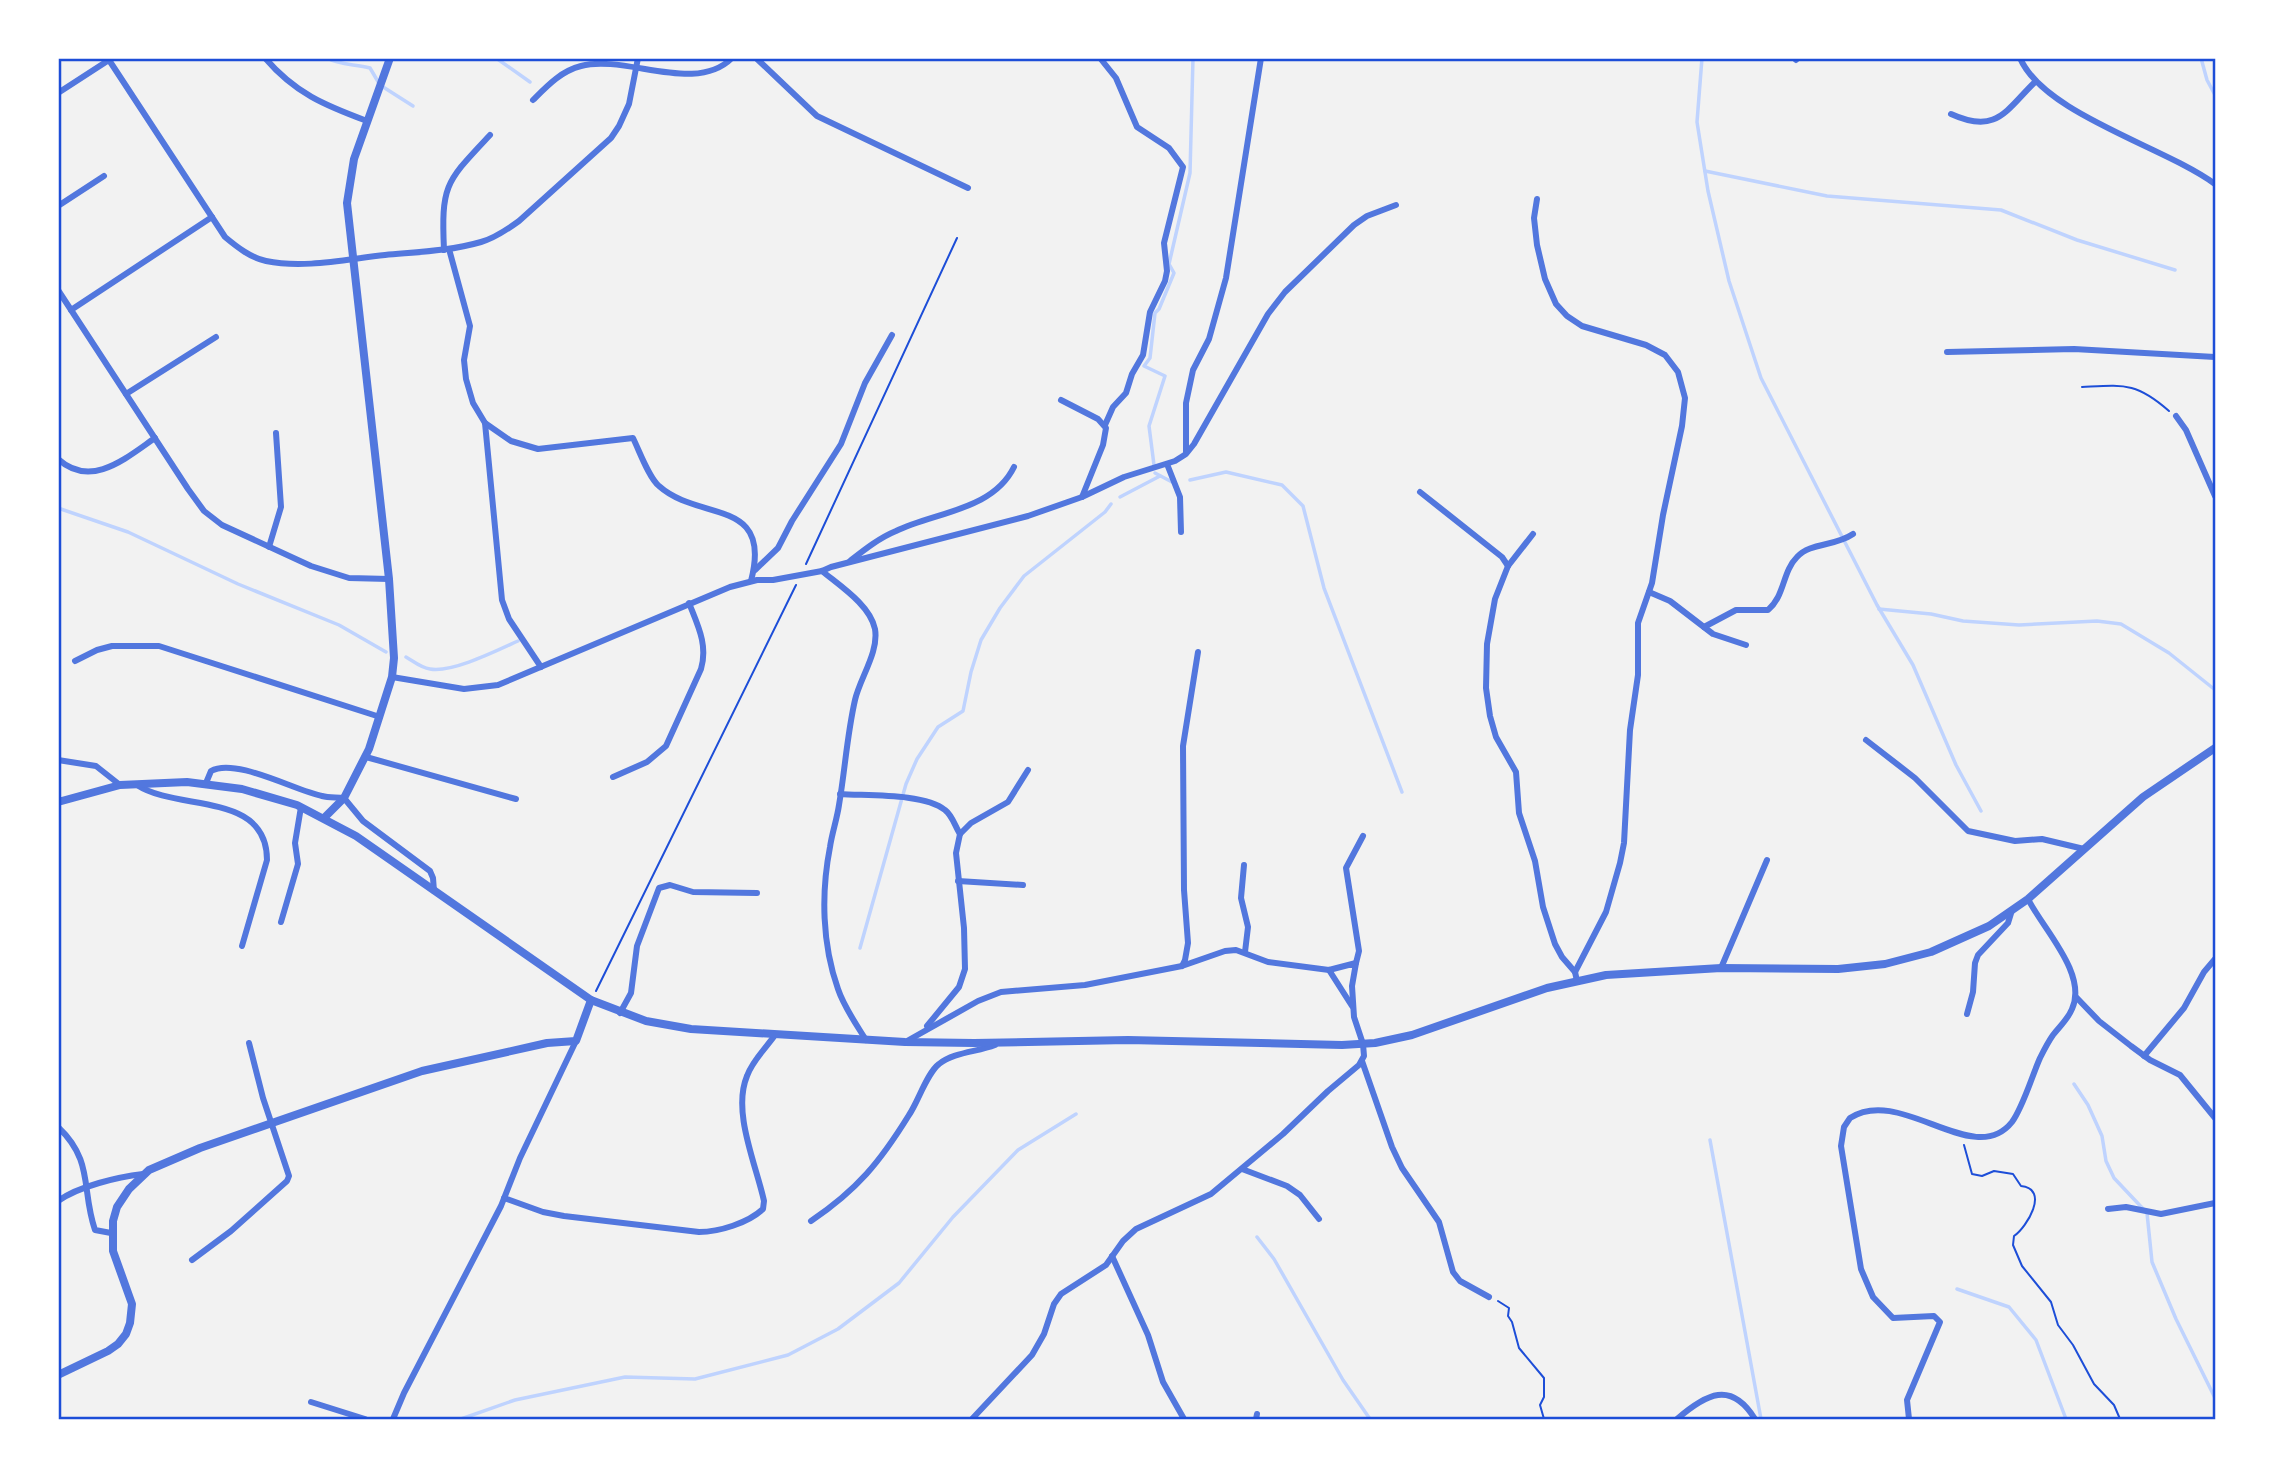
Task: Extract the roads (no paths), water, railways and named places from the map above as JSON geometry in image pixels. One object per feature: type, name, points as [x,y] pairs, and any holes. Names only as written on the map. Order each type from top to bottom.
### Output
[{"type":"street","points":[[265,58],[303,94],[367,121]]},
{"type":"street","points":[[324,818],[344,797],[366,757],[392,677],[394,650],[389,579],[353,260],[348,191],[354,159],[390,58]]},
{"type":"street","points":[[58,93],[110,59],[225,237],[252,257],[263,261],[285,263],[353,260],[484,242],[511,227],[611,138],[624,118],[638,58]]},
{"type":"street","points":[[533,100],[557,77],[584,65],[708,72],[721,68],[732,58]]},
{"type":"street","points":[[756,58],[817,117],[968,188]]},
{"type":"street","points":[[1082,497],[1103,445],[1105,425],[1112,407],[1126,393],[1132,374],[1143,355],[1150,312],[1165,281],[1167,271],[1164,243],[1183,167],[1169,148],[1137,127],[1116,78],[1100,58]]},
{"type":"street","points":[[1186,454],[1186,403],[1194,370],[1209,338],[1226,278],[1261,58]]},
{"type":"street","points":[[2020,58],[2035,82],[2072,108],[2136,143],[2180,162],[2215,184]]},
{"type":"street","points":[[1951,114],[1975,122],[1997,118],[2008,111],[2035,82]]},
{"type":"street","points":[[490,135],[455,173],[443,203],[447,249],[470,326],[464,360],[473,403],[485,423],[511,441],[538,449],[633,438],[658,486],[687,501],[735,518],[744,525],[756,551],[751,581]]},
{"type":"street","points":[[58,206],[104,176]]},
{"type":"street","points":[[1538,199],[1534,218],[1537,245],[1545,279],[1556,304],[1582,326],[1646,345],[1665,355],[1678,372],[1684,389],[1682,426],[1649,592],[1638,623],[1638,676],[1630,730],[1619,870],[1606,912],[1576,977]]},
{"type":"street","points":[[392,677],[464,689],[498,685],[730,587],[751,581],[774,580],[822,571],[1017,519],[1082,497],[1124,477],[1167,464],[1186,454],[1268,314],[1285,292],[1354,225],[1367,216],[1396,205]]},
{"type":"street","points":[[71,310],[212,217]]},
{"type":"street","points":[[58,290],[188,489],[209,516],[269,547],[337,575],[389,579]]},
{"type":"street","points":[[754,570],[778,548],[841,444],[865,383],[892,335]]},
{"type":"street","points":[[126,394],[216,337]]},
{"type":"street","points":[[1947,352],[2074,349],[2215,357]]},
{"type":"street","points":[[1061,400],[1105,425]]},
{"type":"street","points":[[2176,416],[2186,430],[2215,496]]},
{"type":"street","points":[[485,423],[502,600],[509,619],[541,667]]},
{"type":"street","points":[[269,547],[281,507],[275,433]]},
{"type":"street","points":[[58,459],[65,466],[82,471],[101,470],[118,463],[155,438]]},
{"type":"street","points":[[1167,464],[1180,497],[1181,533]]},
{"type":"street","points":[[846,563],[889,534],[986,497],[1004,484],[1014,467]]},
{"type":"street","points":[[1420,492],[1502,558],[1508,566]]},
{"type":"street","points":[[1533,534],[1508,566],[1494,599],[1486,663],[1488,705],[1496,737],[1516,772],[1519,813],[1535,862],[1542,907],[1555,944],[1576,977]]},
{"type":"street","points":[[1704,627],[1736,610],[1765,611],[1771,608],[1797,556],[1810,549],[1836,544],[1853,534]]},
{"type":"street","points":[[822,571],[864,608],[871,618],[875,632],[848,732],[824,891],[826,937],[837,988],[866,1040]]},
{"type":"street","points":[[1649,592],[1670,601],[1713,634],[1746,645]]},
{"type":"street","points":[[613,777],[647,762],[666,746],[701,669],[704,658],[703,640],[689,603]]},
{"type":"street","points":[[75,661],[111,646],[159,646],[380,717]]},
{"type":"street","points":[[1181,966],[1188,943],[1184,890],[1183,746],[1198,652]]},
{"type":"street","points":[[1866,740],[1915,778],[1968,831],[2015,841],[2042,839],[2084,849]]},
{"type":"street","points":[[58,802],[120,785],[206,783],[265,794],[301,807],[356,836],[554,977],[592,1000],[646,1021],[691,1029],[905,1042],[1128,1040],[1363,1044],[1425,1032],[1576,977],[1721,968],[1838,970],[1885,964],[1931,952],[1989,926],[2028,899],[2143,797],[2215,748]]},
{"type":"street","points":[[366,757],[516,800]]},
{"type":"street","points":[[58,760],[96,766],[120,785]]},
{"type":"street","points":[[206,783],[211,771],[225,768],[273,777],[322,796],[344,797],[363,821],[430,871],[434,891]]},
{"type":"street","points":[[923,1031],[963,979],[965,953],[956,853],[960,834],[971,823],[1008,802],[1028,770]]},
{"type":"street","points":[[135,784],[154,795],[219,807],[251,821],[262,831],[267,846],[267,860],[242,946]]},
{"type":"street","points":[[840,794],[902,796],[937,806],[948,814],[960,834]]},
{"type":"street","points":[[282,922],[298,864],[295,843],[301,807]]},
{"type":"street","points":[[1363,836],[1346,869],[1359,951],[1352,980],[1356,1028],[1363,1044],[1362,1061],[1402,1168],[1439,1222],[1454,1275],[1489,1297]]},
{"type":"street","points":[[1721,968],[1768,860]]},
{"type":"street","points":[[1244,865],[1241,898],[1248,927],[1245,952]]},
{"type":"street","points":[[958,881],[1023,885]]},
{"type":"street","points":[[620,1013],[631,993],[637,946],[656,892],[662,886],[670,885],[693,892],[757,893]]},
{"type":"street","points":[[1909,1419],[1907,1400],[1940,1322],[1932,1316],[1893,1318],[1872,1295],[1861,1269],[1842,1158],[1841,1137],[1853,1116],[1881,1111],[1929,1121],[1974,1138],[1996,1133],[2013,1120],[2046,1047],[2068,1017],[2076,997],[2073,977],[2063,954],[2028,899]]},
{"type":"street","points":[[1967,1014],[1978,955],[2008,923],[2012,910]]},
{"type":"street","points":[[905,1042],[1001,992],[1085,985],[1181,966],[1225,951],[1245,952],[1268,962],[1329,970],[1356,962]]},
{"type":"street","points":[[2144,1056],[2184,1009],[2204,972],[2215,959]]},
{"type":"street","points":[[1329,970],[1353,1008]]},
{"type":"street","points":[[2076,997],[2099,1021],[2144,1056],[2180,1075],[2215,1118]]},
{"type":"street","points":[[393,1419],[404,1392],[504,1198],[592,1000]]},
{"type":"street","points":[[504,1198],[543,1212],[564,1216],[699,1232],[714,1231],[758,1213],[763,1209],[764,1200],[745,1129],[743,1090],[748,1073],[775,1035]]},
{"type":"street","points":[[58,1374],[118,1345],[130,1323],[132,1304],[117,1264],[111,1233],[117,1207],[143,1174],[173,1158],[440,1066],[547,1043],[576,1041]]},
{"type":"street","points":[[811,1221],[847,1195],[872,1171],[911,1114],[937,1065],[950,1058],[1000,1042]]},
{"type":"street","points":[[192,1260],[231,1231],[288,1181],[287,1168],[271,1124],[249,1043]]},
{"type":"street","points":[[972,1419],[1032,1355],[1061,1294],[1100,1269],[1136,1229],[1205,1198],[1283,1134],[1362,1061]]},
{"type":"street","points":[[58,1127],[76,1149],[89,1188],[89,1203],[95,1230],[111,1233]]},
{"type":"street","points":[[1242,1169],[1287,1186],[1300,1195],[1319,1219]]},
{"type":"street","points":[[58,1201],[66,1195],[122,1176],[143,1174]]},
{"type":"street","points":[[2108,1209],[2126,1207],[2161,1214],[2215,1203]]},
{"type":"street","points":[[1112,1256],[1148,1335],[1163,1382],[1184,1419]]},
{"type":"street","points":[[1677,1419],[1700,1400],[1717,1394],[1737,1399],[1749,1409],[1755,1419]]},
{"type":"street","points":[[311,1402],[365,1419]]},
{"type":"waterway","points":[[327,58],[370,68],[380,85],[413,106]]},
{"type":"waterway","points":[[496,58],[530,82]]},
{"type":"waterway","points":[[1154,465],[1149,426],[1165,376],[1144,366],[1150,358],[1155,313],[1174,273],[1169,264],[1190,173],[1193,58]]},
{"type":"waterway","points":[[1702,58],[1697,122],[1708,191],[1729,281],[1761,378],[1877,605],[1913,665],[1956,765],[1981,811]]},
{"type":"waterway","points":[[2201,58],[2207,80],[2215,95]]},
{"type":"waterway","points":[[1705,171],[1827,196],[2001,210],[2077,240],[2175,270]]},
{"type":"waterway","points":[[1190,480],[1226,472],[1282,485],[1303,506],[1324,588],[1402,792]]},
{"type":"waterway","points":[[1155,473],[1172,482]]},
{"type":"waterway","points":[[1120,497],[1160,476]]},
{"type":"waterway","points":[[860,948],[906,784],[917,759],[938,727],[963,711],[981,640],[1024,576],[1105,512],[1111,504]]},
{"type":"waterway","points":[[58,508],[128,532],[238,584],[339,625],[386,652]]},
{"type":"waterway","points":[[1879,609],[1931,614],[1963,621],[2019,625],[2097,621],[2121,624],[2169,653],[2214,689]]},
{"type":"waterway","points":[[406,657],[430,669],[450,668],[518,641]]},
{"type":"waterway","points":[[2074,1084],[2088,1105],[2102,1136],[2106,1161],[2114,1178],[2147,1213],[2152,1262],[2176,1319],[2215,1398]]},
{"type":"waterway","points":[[461,1419],[515,1400],[625,1377],[695,1379],[788,1355],[838,1329],[899,1283],[953,1217],[1018,1150],[1076,1114]]},
{"type":"waterway","points":[[1710,1140],[1761,1419]]},
{"type":"waterway","points":[[1257,1237],[1274,1259],[1343,1380],[1370,1419]]},
{"type":"waterway","points":[[1957,1289],[2009,1307],[2036,1340],[2066,1419]]}]
